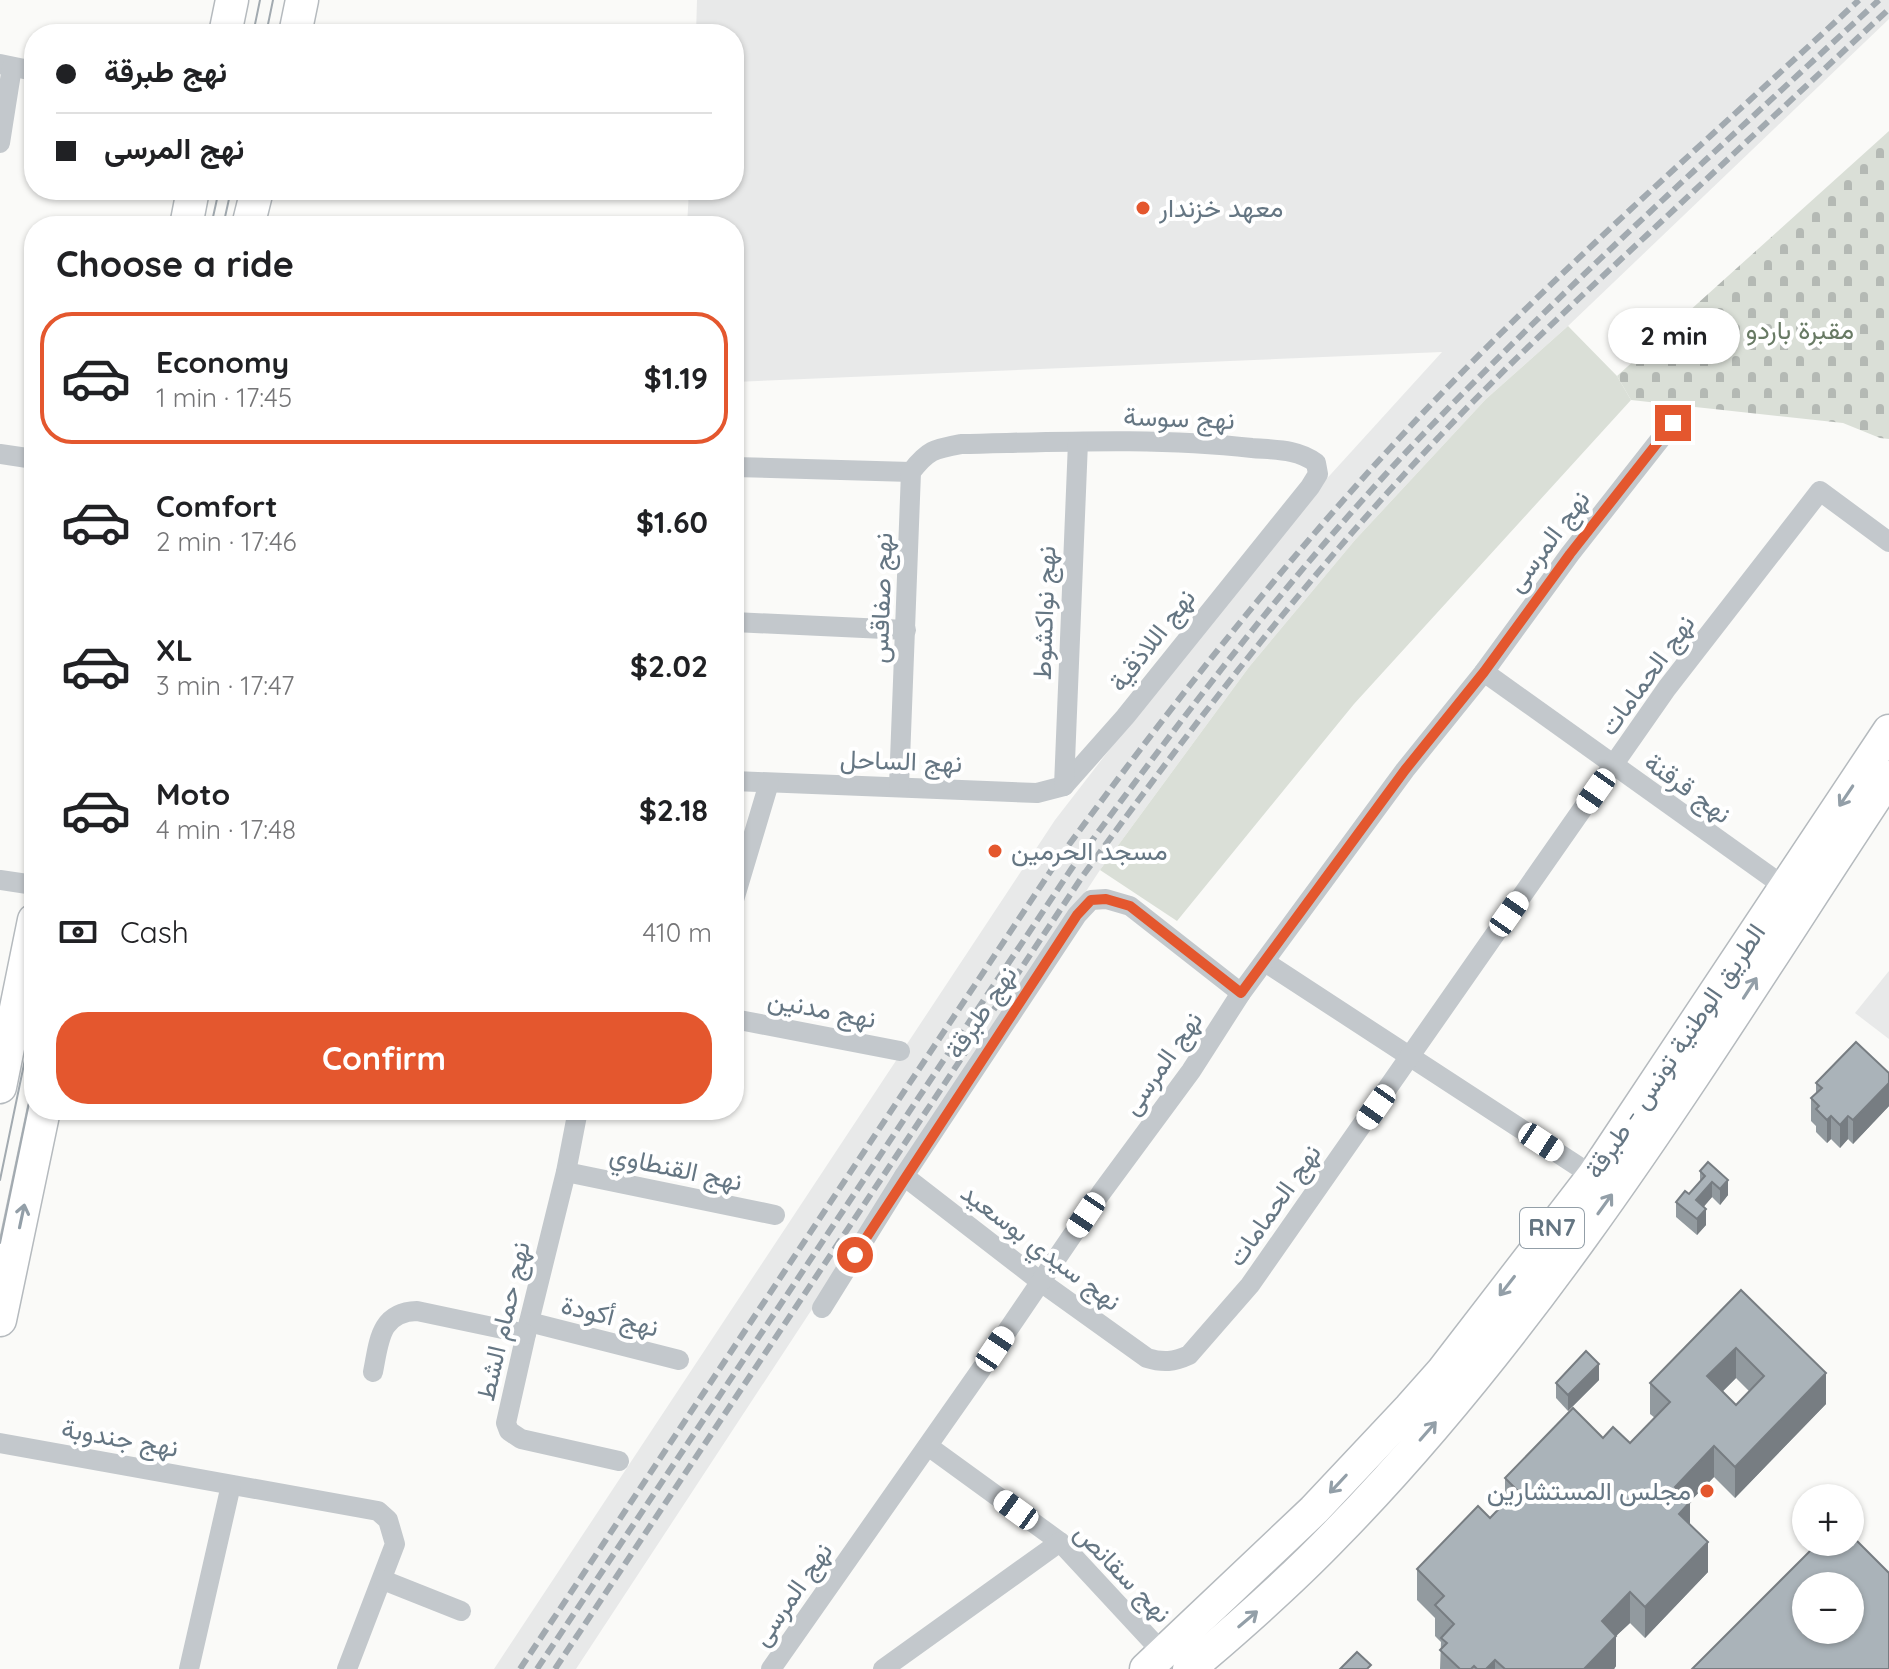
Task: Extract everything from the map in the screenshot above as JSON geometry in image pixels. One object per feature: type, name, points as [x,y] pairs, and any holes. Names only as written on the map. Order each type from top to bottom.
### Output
[{"type":"main road","points":[[227,24],[232,0]]},
{"type":"main road","points":[[297,24],[302,0]]},
{"type":"main road","name":"الطريق الوطنية تونس - طبرقة","points":[[1166,1664],[1442,1372],[1593,1176],[1889,731]]},
{"type":"main road","name":"الطريق الوطنية تونس - طبرقة","points":[[1166,1664],[1265,1604],[1338,1533],[1473,1378],[1647,1147],[1889,777]]},
{"type":"main road","points":[[0,1087],[24,969]]},
{"type":"main road","points":[[0,1320],[42,1120]]},
{"type":"street","points":[[0,143],[6,66]]},
{"type":"street","name":"نهج المرسى","points":[[772,1669],[1101,1193],[1191,1071],[1241,993],[1343,853],[1673,423]]},
{"type":"street","name":"نهج سوسة","points":[[911,472],[924,455],[936,448],[961,444],[1178,441],[1303,453],[1316,463],[1318,474],[1279,524]]},
{"type":"street","name":"نهج نواكشوط","points":[[1064,786],[1078,442]]},
{"type":"street","points":[[0,454],[24,458]]},
{"type":"street","points":[[744,467],[911,472]]},
{"type":"street","name":"نهج صفاقس","points":[[899,786],[911,472]]},
{"type":"street","name":"نهج الحمامات","points":[[1147,1358],[1160,1362],[1176,1361],[1189,1355],[1241,1295],[1411,1057],[1667,688],[1820,491],[1889,542]]},
{"type":"street","name":"نهج اللاذقية","points":[[1064,786],[1125,717],[1279,524]]},
{"type":"street","points":[[744,622],[906,630]]},
{"type":"street","name":"نهج قرقنة","points":[[1484,672],[1785,887]]},
{"type":"street","name":"نهج الساحل","points":[[744,782],[1037,793],[1064,786]]},
{"type":"street","points":[[744,867],[769,783]]},
{"type":"street","points":[[0,880],[24,884]]},
{"type":"street","name":"نهج طبرقة","points":[[822,1308],[904,1176],[1077,915],[1091,900],[1106,899],[1130,906],[1241,993]]},
{"type":"street","points":[[1265,962],[1593,1176]]},
{"type":"street","name":"نهج مدنين","points":[[744,1021],[900,1051]]},
{"type":"street","name":"نهج حمام الشط","points":[[576,1120],[507,1418],[509,1431],[517,1438],[619,1461]]},
{"type":"street","name":"نهج القنطاوي","points":[[566,1172],[775,1215]]},
{"type":"street","name":"نهج سيدي بوسعيد","points":[[904,1176],[1041,1282],[1147,1358]]},
{"type":"street","name":"نهج أكودة","points":[[373,1372],[380,1334],[386,1324],[404,1311],[527,1328],[679,1360]]},
{"type":"street","name":"نهج جندوبة","points":[[0,1443],[378,1511],[388,1520],[395,1544],[347,1669]]},
{"type":"street","name":"نهج سقانص","points":[[928,1446],[1060,1542],[1166,1664]]},
{"type":"street","points":[[189,1669],[231,1485]]},
{"type":"street","points":[[883,1669],[1060,1542]]},
{"type":"street","points":[[383,1580],[461,1611]]},
{"type":"shaded area","name":"معهد خزندار","points":[[697,0],[1889,0],[1889,19],[1568,326],[1486,399],[1355,540],[1249,667],[1100,870],[576,1669],[494,1669],[1055,820],[1208,622],[1311,496],[1442,352],[744,382],[744,216],[688,216],[688,200],[744,200],[744,24],[696,24]]},
{"type":"shaded area","points":[[1889,971],[1889,1039],[1855,1013]]},
{"type":"green space","name":"مقبرة باردو","points":[[1889,131],[1889,439],[1843,423],[1631,400],[1617,376]]},
{"type":"green space","points":[[1568,326],[1617,376],[1631,400],[1354,704],[1177,921],[1100,870],[1249,667],[1355,540],[1486,399]]},
{"type":"building","points":[[1856,1042],[1889,1073],[1889,1083],[1853,1120],[1848,1116],[1840,1125],[1831,1116],[1827,1120],[1816,1109],[1819,1106],[1811,1098],[1822,1088],[1816,1083]]},
{"type":"building","points":[[1708,1162],[1728,1180],[1720,1189],[1712,1182],[1696,1200],[1706,1209],[1697,1219],[1676,1202],[1685,1191],[1689,1194],[1705,1176],[1700,1171]]},
{"type":"building","points":[[1741,1290],[1826,1373],[1735,1467],[1714,1446],[1675,1487],[1690,1502],[1679,1514],[1708,1542],[1645,1607],[1630,1592],[1602,1621],[1616,1636],[1584,1669],[1505,1669],[1495,1660],[1486,1669],[1474,1666],[1460,1669],[1440,1650],[1447,1643],[1441,1638],[1454,1624],[1435,1605],[1444,1596],[1417,1569],[1478,1506],[1490,1518],[1517,1490],[1505,1478],[1573,1408],[1603,1438],[1613,1427],[1630,1443],[1670,1402],[1650,1383]],"holes":[[[1736,1348],[1764,1376],[1736,1405],[1707,1376]]]},
{"type":"building","points":[[1586,1351],[1599,1364],[1568,1395],[1556,1383]]},
{"type":"building","points":[[1864,1548],[1889,1573],[1889,1669],[1692,1669],[1805,1556],[1864,1556]]},
{"type":"building","points":[[1357,1652],[1371,1665],[1367,1669],[1340,1669]]},
{"type":"tram line","points":[[255,24],[260,0]]},
{"type":"tram line","points":[[268,24],[273,0]]},
{"type":"tram line","points":[[213,216],[217,200]]},
{"type":"tram line","points":[[225,216],[229,200]]},
{"type":"tram line","points":[[0,1180],[24,1064]]},
{"type":"tram line","points":[[0,1243],[26,1120]]},
{"type":"railway","points":[[520,1669],[1060,857],[1233,631],[1324,522],[1472,362],[1636,205],[1859,0]]},
{"type":"railway","points":[[537,1669],[1072,868],[1157,753],[1289,585],[1382,478],[1485,371],[1652,210],[1879,0]]},
{"type":"railway","points":[[555,1669],[1082,877],[1253,651],[1391,489],[1489,385],[1889,9]]},
{"type":"place","name":"معهد خزندار","points":[[1143,208]]},
{"type":"place","name":"مسجد الحرمين","points":[[995,851]]},
{"type":"place","name":"مجلس المستشارين","points":[[1707,1491]]},
{"type":"route","points":[[855,1255],[1077,915],[1091,900],[1106,899],[1130,906],[1241,993],[1405,770],[1484,672],[1570,554],[1673,423]]}]
